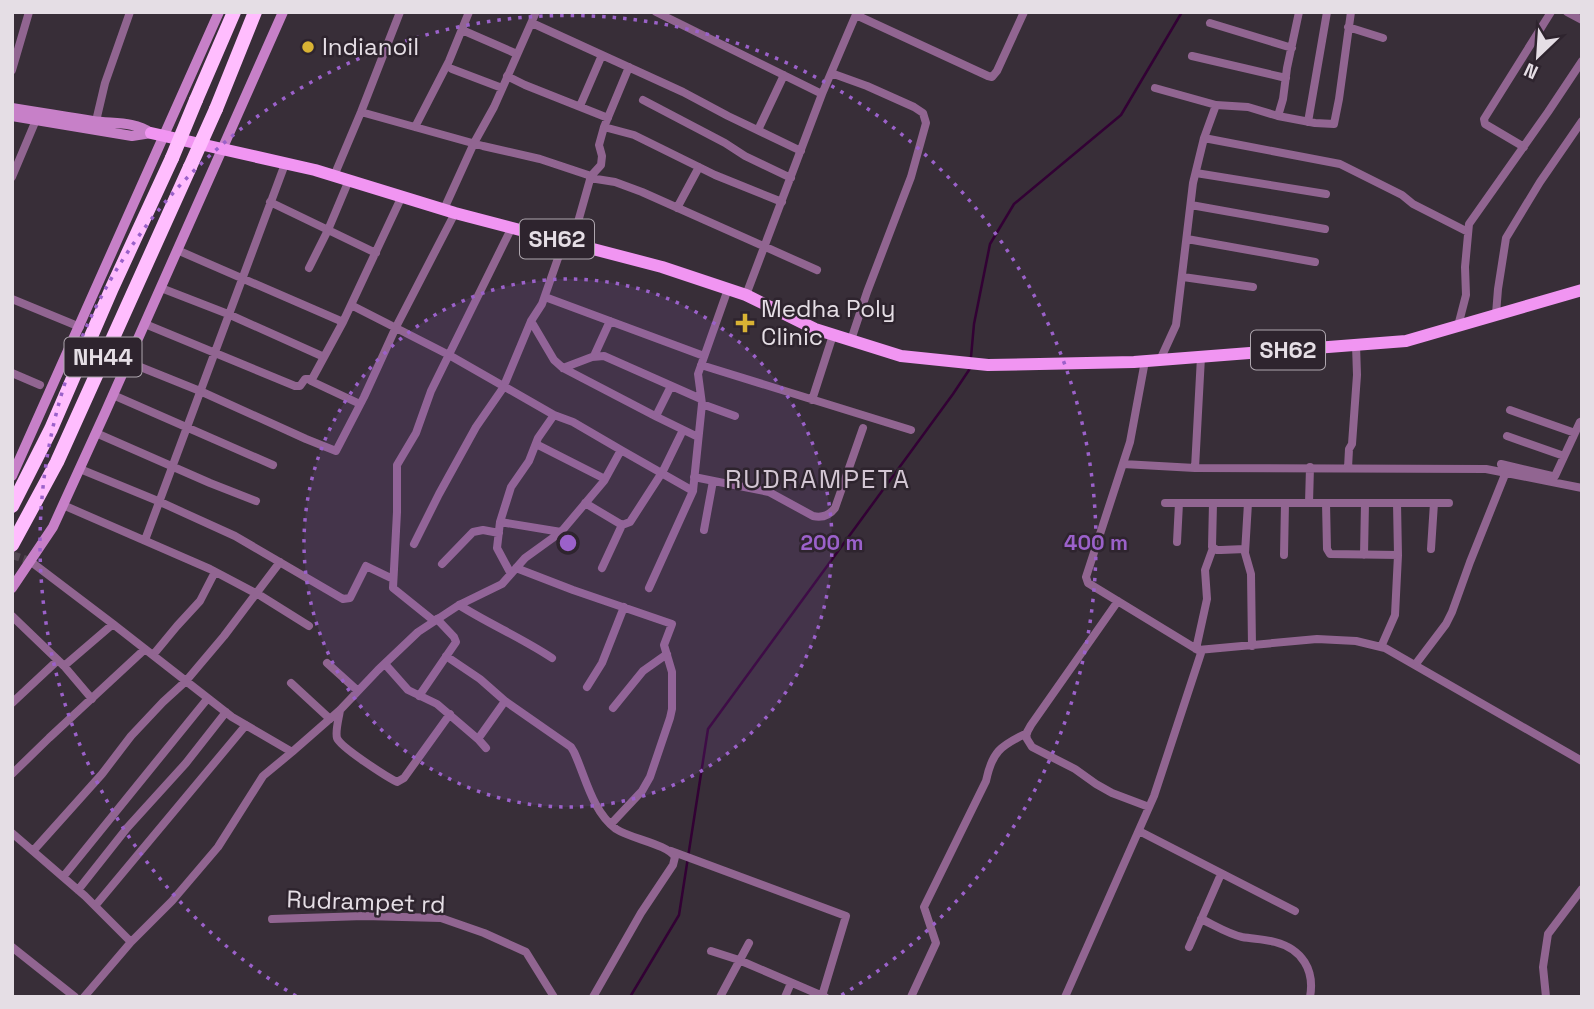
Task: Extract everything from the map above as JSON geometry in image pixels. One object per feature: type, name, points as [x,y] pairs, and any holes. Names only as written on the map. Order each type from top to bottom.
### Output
[{"type":"highway","name":"NH44","points":[[12,506],[51,429],[111,288],[173,158],[234,12]]},
{"type":"highway","name":"NH44","points":[[12,545],[57,462],[216,109],[255,12]]},
{"type":"main road","name":"SH62","points":[[151,133],[334,176],[449,211],[662,267],[746,296],[815,329],[901,356],[988,365],[1144,361],[1406,341],[1582,290]]},
{"type":"street","points":[[12,70],[29,12]]},
{"type":"street","points":[[96,121],[105,83],[130,12]]},
{"type":"street","points":[[12,476],[219,12]]},
{"type":"street","points":[[12,588],[52,527],[80,469],[284,12]]},
{"type":"street","points":[[334,176],[400,12]]},
{"type":"street","points":[[415,127],[470,12]]},
{"type":"street","points":[[128,362],[336,451],[449,211],[474,143],[494,107],[536,12]]},
{"type":"street","points":[[656,12],[822,94]]},
{"type":"street","points":[[672,21],[677,12]]},
{"type":"street","points":[[846,12],[992,77],[1024,12]]},
{"type":"street","points":[[1278,116],[1299,12]]},
{"type":"street","points":[[1308,122],[1326,12]]},
{"type":"street","points":[[1154,88],[1216,105],[1248,107],[1308,122],[1334,124],[1351,12]]},
{"type":"street","points":[[1524,147],[1485,124],[1485,119],[1550,12]]},
{"type":"street","points":[[1567,12],[1582,20]]},
{"type":"street","points":[[746,296],[822,94],[856,15]]},
{"type":"street","points":[[531,23],[629,67],[801,151]]},
{"type":"street","points":[[1210,23],[1292,48]]},
{"type":"street","points":[[1348,27],[1383,38]]},
{"type":"street","points":[[462,30],[517,54]]},
{"type":"street","points":[[580,106],[602,55]]},
{"type":"street","points":[[1192,56],[1286,78]]},
{"type":"street","points":[[1458,326],[1466,295],[1465,267],[1469,224],[1582,61]]},
{"type":"street","points":[[414,544],[476,427],[503,386],[531,321],[542,304],[568,242],[590,177],[601,165],[599,145],[604,127],[629,67]]},
{"type":"street","points":[[452,69],[502,88]]},
{"type":"street","points":[[831,73],[914,107],[922,113],[926,123],[911,177],[851,340]]},
{"type":"street","points":[[758,130],[783,75]]},
{"type":"street","points":[[507,76],[608,118]]},
{"type":"street","points":[[643,100],[791,178]]},
{"type":"street","points":[[1160,360],[1176,325],[1193,183],[1204,138],[1216,105]]},
{"type":"street","points":[[12,108],[133,124],[151,133]]},
{"type":"street","points":[[361,113],[540,159],[590,177],[620,184],[817,270]]},
{"type":"street","points":[[12,116],[132,136],[151,133]]},
{"type":"street","points":[[12,177],[36,120]]},
{"type":"street","points":[[1496,314],[1507,236],[1582,121]]},
{"type":"street","points":[[604,127],[634,135],[720,177],[782,202]]},
{"type":"street","points":[[1204,138],[1340,164],[1402,195],[1413,204],[1468,233]]},
{"type":"street","points":[[145,540],[285,164]]},
{"type":"street","points":[[677,208],[699,167]]},
{"type":"street","points":[[1196,173],[1326,194]]},
{"type":"street","points":[[309,268],[349,180]]},
{"type":"street","points":[[360,404],[311,382],[343,322],[402,196]]},
{"type":"street","points":[[270,202],[376,253]]},
{"type":"street","points":[[1191,205],[1325,229]]},
{"type":"street","points":[[419,696],[455,640],[436,620],[393,588],[397,465],[416,433],[431,391],[512,227]]},
{"type":"street","points":[[1187,239],[1315,262]]},
{"type":"street","points":[[177,250],[343,322]]},
{"type":"street","points":[[1183,277],[1253,287]]},
{"type":"street","points":[[160,288],[324,356]]},
{"type":"street","points":[[649,588],[692,491],[701,402],[698,377],[728,289]]},
{"type":"street","points":[[1565,294],[1582,299]]},
{"type":"street","points":[[545,297],[610,321],[702,361],[812,400],[911,430]]},
{"type":"street","points":[[12,299],[80,327]]},
{"type":"street","points":[[351,305],[449,355],[554,415],[573,422],[692,491]]},
{"type":"street","points":[[531,321],[554,360],[563,368],[698,436]]},
{"type":"street","points":[[594,356],[610,321]]},
{"type":"street","points":[[145,324],[295,386],[300,386],[305,379],[312,379]]},
{"type":"street","points":[[812,400],[833,335]]},
{"type":"street","points":[[1348,468],[1357,375],[1356,345]]},
{"type":"street","points":[[563,368],[594,356],[608,358],[735,416]]},
{"type":"street","points":[[1195,468],[1201,357]]},
{"type":"street","points":[[1144,361],[1130,442],[1086,581],[1199,650],[1323,639],[1356,641],[1381,647],[1582,761]]},
{"type":"street","points":[[12,373],[40,384]]},
{"type":"street","points":[[656,416],[671,386]]},
{"type":"street","points":[[113,395],[273,465]]},
{"type":"street","points":[[1510,410],[1574,433]]},
{"type":"street","points":[[554,415],[529,461],[511,487],[500,522],[497,548],[513,571],[671,623],[664,644],[672,674],[670,718],[646,785],[611,824]]},
{"type":"street","points":[[1123,464],[1195,468],[1504,468],[1553,477],[1582,421]]},
{"type":"street","points":[[694,477],[769,492],[813,516],[827,516],[835,508],[863,428]]},
{"type":"street","points":[[602,568],[622,525],[630,522],[661,474],[683,430]]},
{"type":"street","points":[[96,433],[257,501]]},
{"type":"street","points":[[1507,436],[1564,456]]},
{"type":"street","points":[[536,444],[605,479]]},
{"type":"street","points":[[84,997],[218,848],[263,776],[340,710],[418,632],[459,605],[502,584],[525,558],[561,532],[605,479],[621,450]]},
{"type":"street","points":[[1309,503],[1310,467]]},
{"type":"street","points":[[1504,468],[1582,488]]},
{"type":"street","points":[[1415,665],[1452,612],[1504,468]]},
{"type":"street","points":[[80,469],[235,536],[347,600],[366,566],[393,579]]},
{"type":"street","points":[[705,530],[713,481]]},
{"type":"street","points":[[585,503],[622,525]]},
{"type":"street","points":[[1165,503],[1449,503]]},
{"type":"street","points":[[1177,542],[1178,503]]},
{"type":"street","points":[[1065,997],[1159,784],[1199,650],[1207,599],[1205,570],[1213,548],[1213,503]]},
{"type":"street","points":[[1248,503],[1245,549],[1251,574],[1252,646]]},
{"type":"street","points":[[1284,555],[1285,503]]},
{"type":"street","points":[[1326,503],[1328,553],[1398,555]]},
{"type":"street","points":[[1364,555],[1365,503]]},
{"type":"street","points":[[1381,647],[1394,620],[1398,555],[1397,503]]},
{"type":"street","points":[[1431,549],[1434,503]]},
{"type":"street","points":[[63,505],[215,572],[309,626]]},
{"type":"street","points":[[500,522],[561,532]]},
{"type":"street","points":[[442,564],[473,532],[484,530],[499,533]]},
{"type":"street","points":[[1213,548],[1245,549]]},
{"type":"street","points":[[30,561],[226,712],[292,752]]},
{"type":"street","points":[[33,851],[102,774],[131,736],[186,681],[280,562]]},
{"type":"street","points":[[153,655],[200,601],[215,572]]},
{"type":"street","points":[[1118,601],[1031,725],[1027,739],[1039,752],[1075,769],[1112,793],[1149,807]]},
{"type":"street","points":[[459,605],[552,658]]},
{"type":"street","points":[[587,687],[602,663],[624,607]]},
{"type":"street","points":[[12,617],[61,663],[92,699]]},
{"type":"street","points":[[12,704],[113,624]]},
{"type":"street","points":[[12,774],[145,649]]},
{"type":"street","points":[[613,708],[643,671],[667,654]]},
{"type":"street","points":[[446,656],[571,747],[597,808],[611,824],[630,836],[846,916],[824,996],[740,960],[711,951]]},
{"type":"street","points":[[327,663],[358,691]]},
{"type":"street","points":[[385,663],[408,690],[438,704],[486,748]]},
{"type":"street","points":[[291,684],[330,719]]},
{"type":"street","points":[[63,877],[208,698]]},
{"type":"street","points":[[478,739],[505,701]]},
{"type":"street","points":[[340,710],[337,734],[339,741],[397,782],[404,778],[450,714]]},
{"type":"street","points":[[78,890],[226,712]]},
{"type":"street","points":[[95,906],[246,725]]},
{"type":"street","points":[[911,997],[936,943],[924,907],[986,781],[990,763],[1006,743],[1027,733]]},
{"type":"street","points":[[1139,831],[1294,911]]},
{"type":"street","points":[[12,833],[78,890],[131,942]]},
{"type":"street","points":[[593,997],[641,913],[673,865],[675,857],[671,851]]},
{"type":"street","points":[[1189,947],[1221,874]]},
{"type":"street","points":[[1546,997],[1543,967],[1548,934],[1582,889]]},
{"type":"street","name":"Rudrampet rd","points":[[272,919],[364,916],[441,918],[526,952],[554,997]]},
{"type":"street","points":[[1201,919],[1238,936],[1278,943],[1291,949],[1304,961],[1311,974],[1310,997]]},
{"type":"street","points":[[720,997],[749,943]]},
{"type":"street","points":[[12,947],[75,997]]},
{"type":"street","points":[[785,997],[791,983]]},
{"type":"waterway","points":[[971,357],[974,324],[990,244],[1014,204],[1121,115],[1182,12]]},
{"type":"waterway","points":[[630,997],[679,915],[708,729],[971,367]]},
{"type":"tunnel","points":[[12,555],[30,561]]},
{"type":"place","name":"Indianoil","points":[[308,47]]},
{"type":"place","name":"Medha Poly Clinic","points":[[745,323]]},
{"type":"district","name":"RUDRAMPETA","points":[[818,479]]}]
